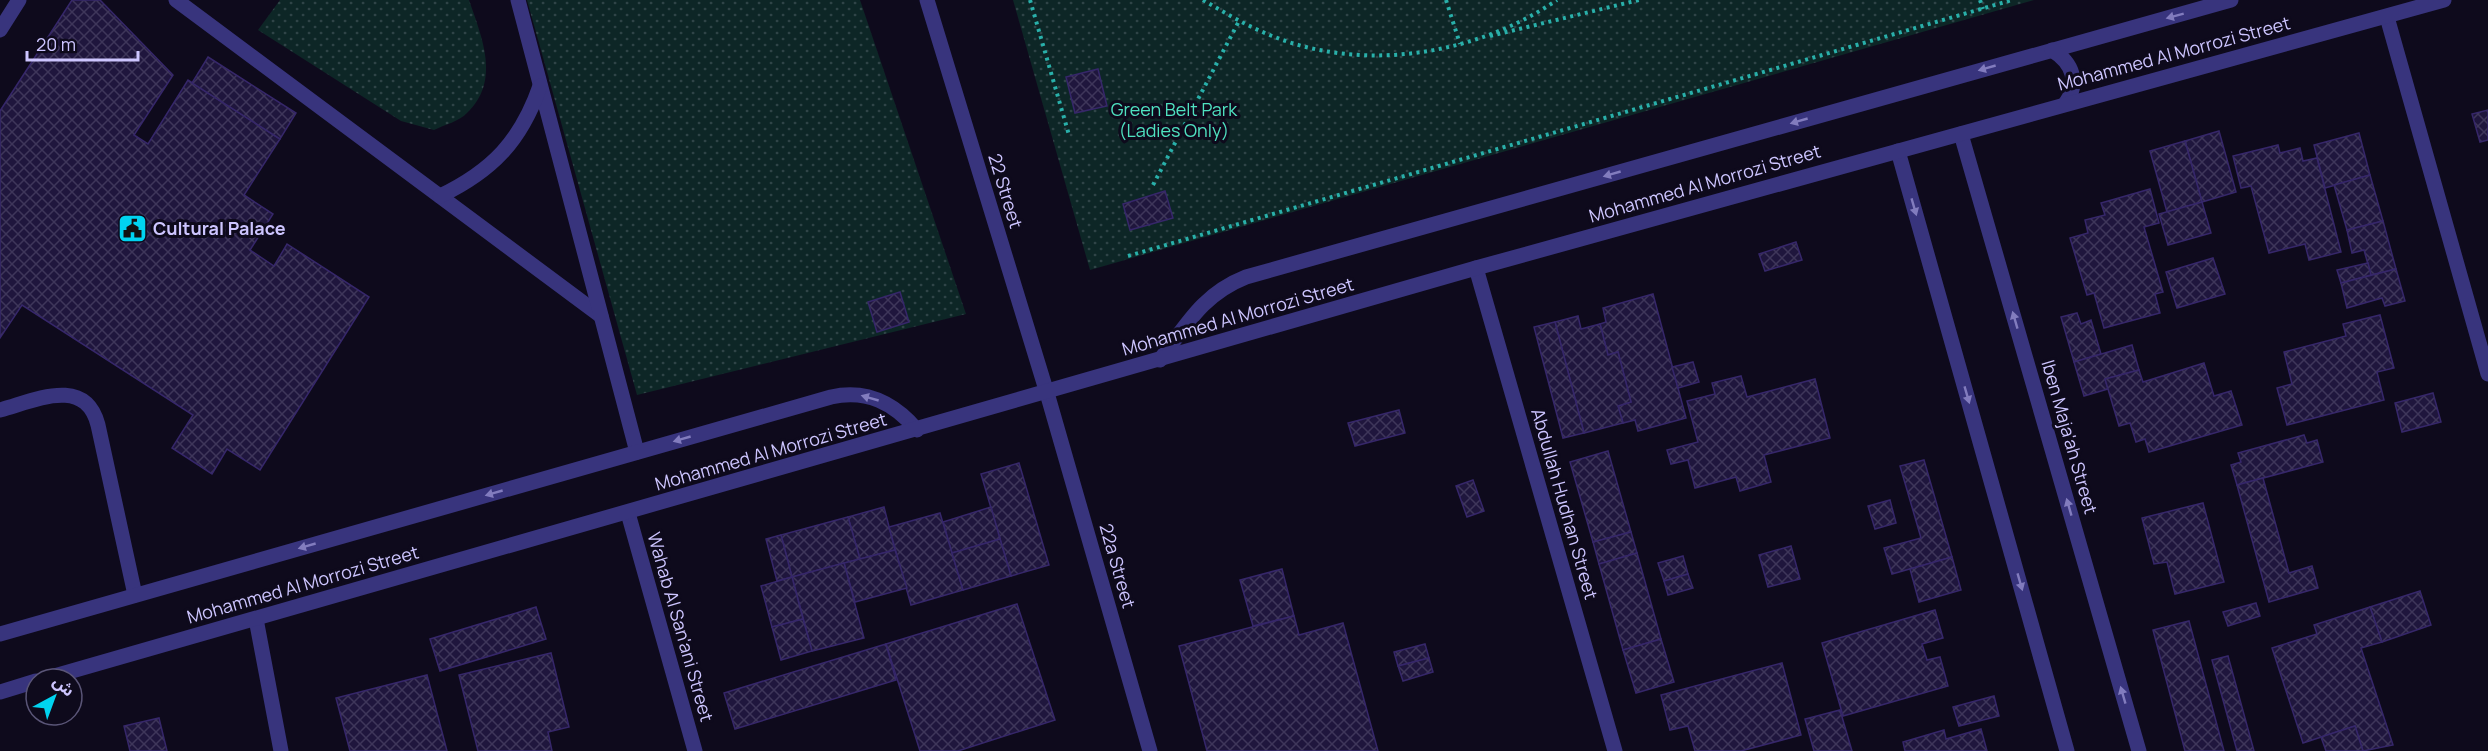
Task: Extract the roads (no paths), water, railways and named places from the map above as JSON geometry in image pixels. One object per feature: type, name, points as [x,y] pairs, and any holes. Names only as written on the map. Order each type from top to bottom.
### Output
[{"type":"street","points":[[0,30],[19,0]]},
{"type":"street","points":[[176,0],[601,316]]},
{"type":"street","points":[[518,0],[638,452]]},
{"type":"street","name":"22 Street","points":[[927,0],[1047,393]]},
{"type":"street","points":[[1160,360],[1205,302],[1227,284],[1245,277],[2231,0]]},
{"type":"street","name":"Mohammed Al Morrozi Street","points":[[84,668],[1476,268],[2444,0]]},
{"type":"street","points":[[2387,16],[2488,374]]},
{"type":"street","points":[[2052,50],[2069,63],[2073,74],[2071,96],[2065,104]]},
{"type":"street","points":[[440,196],[484,171],[503,153],[527,118],[540,86]]},
{"type":"street","name":"Iben Maja'ah Street","points":[[1961,134],[2139,751]]},
{"type":"street","points":[[1898,151],[2067,751]]},
{"type":"street","name":"Abdullah Hudhan Street","points":[[1476,268],[1615,751]]},
{"type":"street","name":"22a Street","points":[[1047,393],[1150,751]]},
{"type":"street","points":[[0,410],[64,394],[81,399],[90,406],[98,425],[135,595]]},
{"type":"street","points":[[0,634],[844,394],[870,397],[888,404],[905,416],[917,430]]},
{"type":"street","name":"Wahab Al San'ani Street","points":[[628,513],[695,751]]},
{"type":"street","points":[[256,619],[281,751]]},
{"type":"street","points":[[0,692],[24,685]]},
{"type":"place","name":"Cultural Palace","points":[[132,229]]},
{"type":"park label","name":"Green Belt Park (Ladies Only)","points":[[1174,120]]}]
